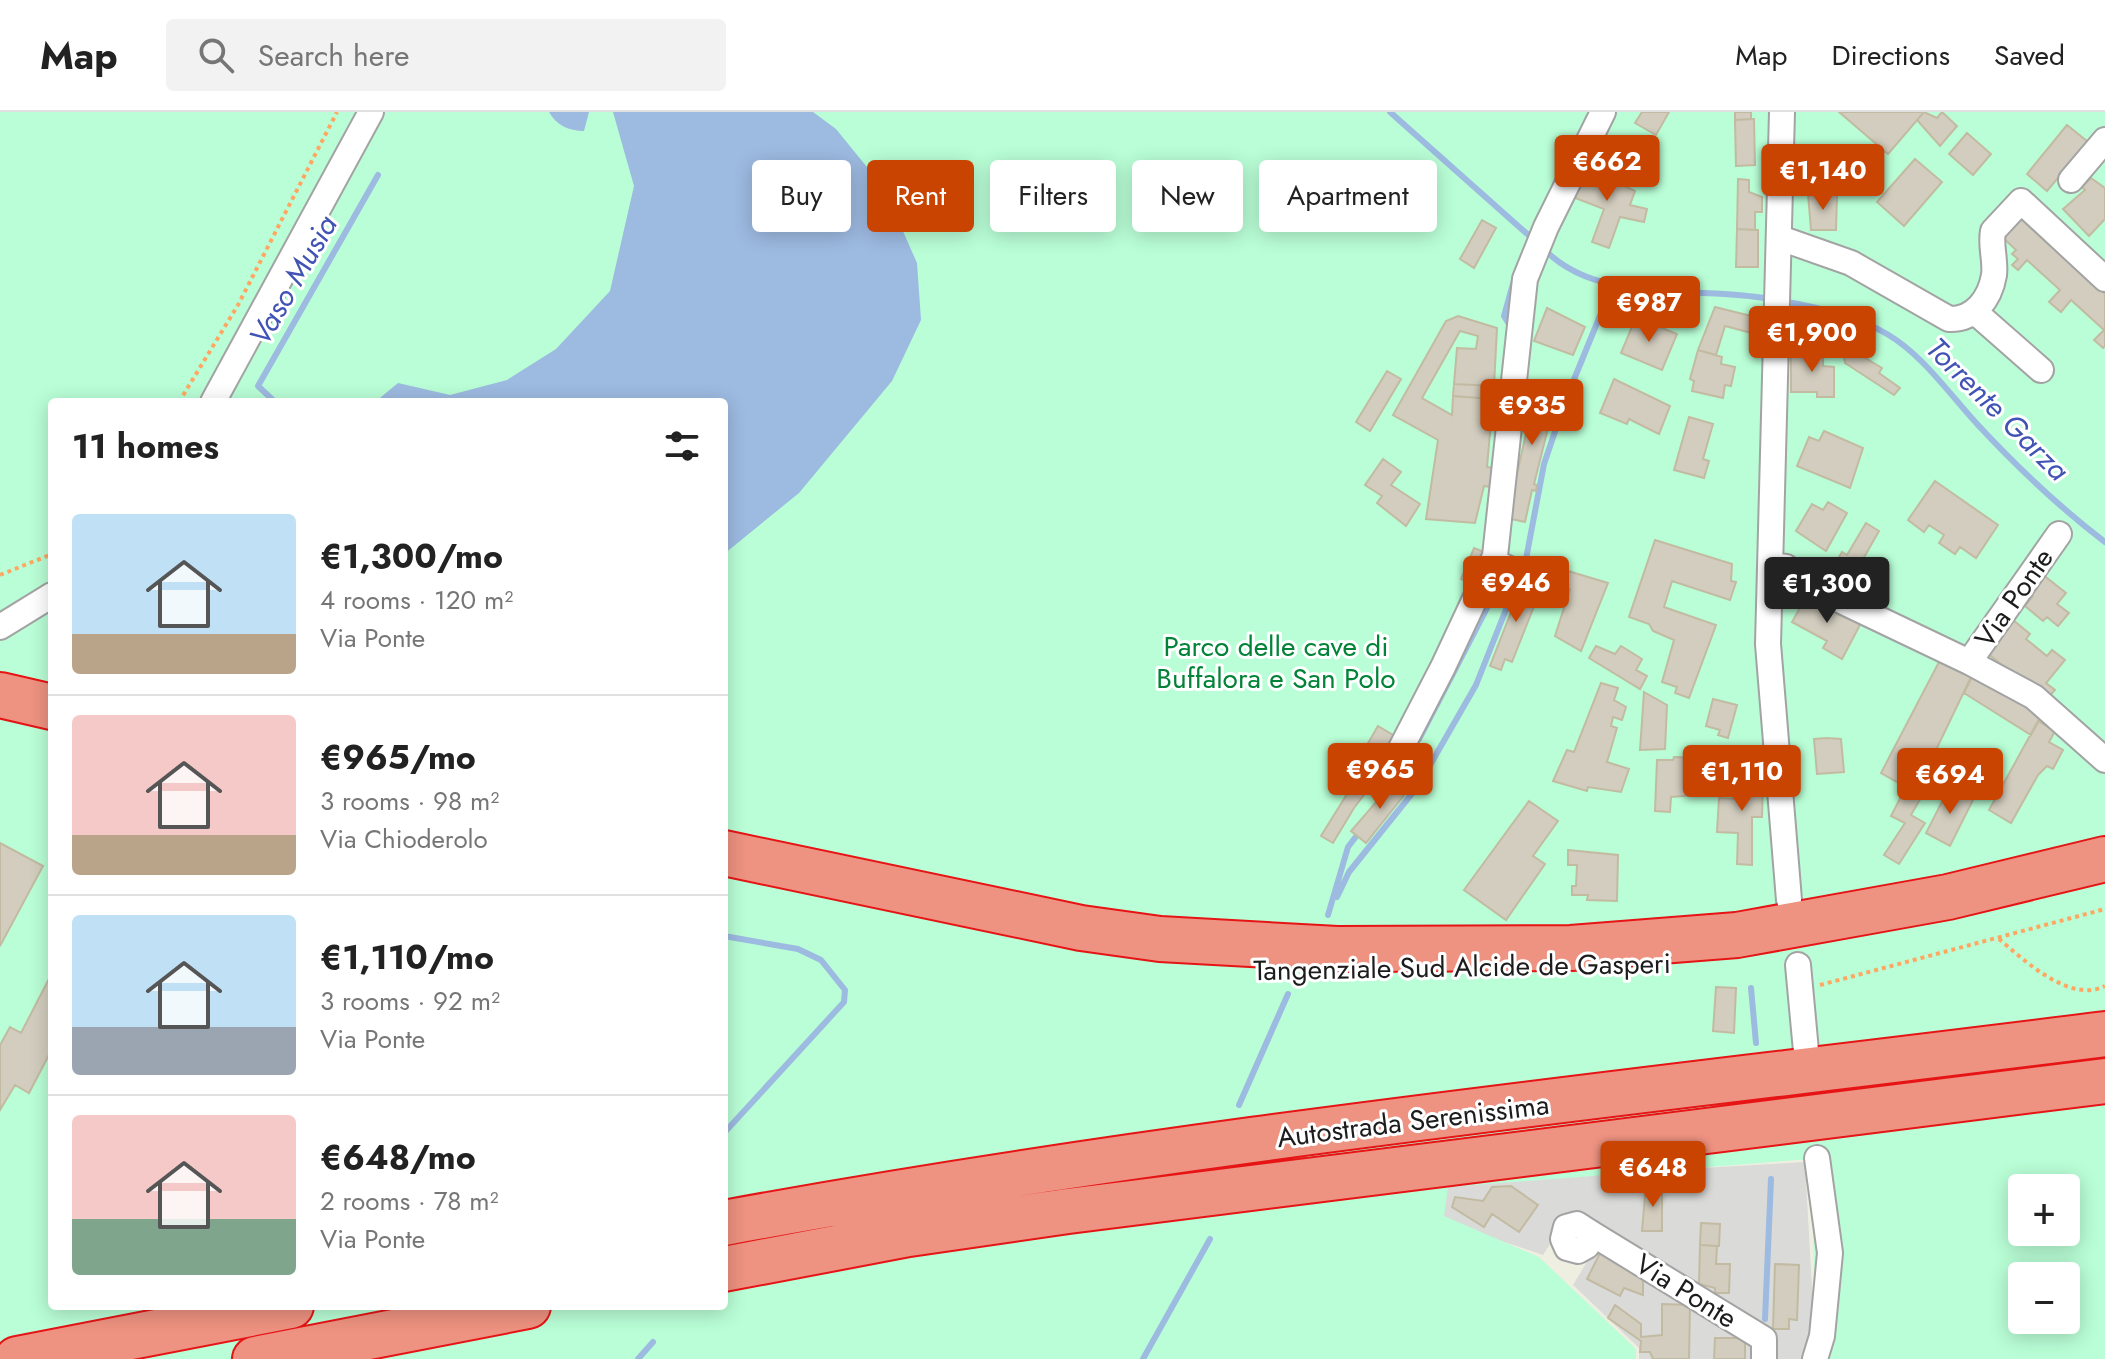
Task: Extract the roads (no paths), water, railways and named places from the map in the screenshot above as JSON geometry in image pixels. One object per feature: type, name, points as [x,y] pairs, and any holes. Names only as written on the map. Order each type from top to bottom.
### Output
[{"type":"highway","points":[[0,695],[48,706]]},
{"type":"highway","points":[[0,718],[48,728]]},
{"type":"highway","name":"Tangenziale Sud Alcide de Gasperi","points":[[728,854],[1081,928],[1160,939],[1337,949],[1571,948],[1737,935],[1948,897],[2105,859]]},
{"type":"highway","name":"Tangenziale Sud Alcide de Gasperi","points":[[728,880],[970,933],[1083,953],[1162,964],[1339,973],[1574,972],[1728,960],[1817,948],[1956,922],[2105,886]]},
{"type":"highway","name":"Autostrada Serenissima","points":[[728,1222],[874,1196],[1194,1149],[2105,1034]]},
{"type":"highway","name":"Autostrada Serenissima","points":[[728,1268],[909,1234],[1082,1209],[2105,1081]]},
{"type":"highway","points":[[17,1359],[270,1310]]},
{"type":"highway","points":[[255,1359],[507,1310]]},
{"type":"street","points":[[215,398],[371,112]]},
{"type":"street","points":[[1384,781],[1443,667],[1495,556],[1525,279],[1546,227],[1603,112]]},
{"type":"street","points":[[1782,112],[1768,644],[1789,900]]},
{"type":"street","points":[[2071,180],[2105,140]]},
{"type":"street","points":[[1780,238],[1851,263],[1949,319],[1964,319],[1975,312],[1994,275],[1993,231],[2021,201],[2105,279]]},
{"type":"street","points":[[1975,312],[2041,370]]},
{"type":"street","name":"Via Ponte","points":[[1969,662],[2059,534]]},
{"type":"street","name":"Via Ponte","points":[[1771,565],[1786,567],[1814,588],[1969,662],[2034,697],[2105,760]]},
{"type":"street","points":[[0,627],[48,597]]},
{"type":"street","points":[[1800,977],[1806,1051]]},
{"type":"street","points":[[1815,1359],[1822,1336],[1830,1253],[1817,1158]]},
{"type":"street","name":"Via Ponte","points":[[1591,1233],[1764,1339],[1764,1359]]},
{"type":"lane","points":[[1495,556],[1536,574]]},
{"type":"water","points":[[549,112],[589,112],[584,131],[564,126]]},
{"type":"water","points":[[613,112],[813,112],[836,129],[867,167],[867,232],[903,232],[917,263],[921,320],[892,381],[799,493],[728,551],[728,398],[380,398],[398,383],[450,395],[507,380],[556,349],[610,291],[634,186]]},
{"type":"waterway","name":"Torrente Garza","points":[[1390,112],[1534,240]]},
{"type":"waterway","name":"Vaso Musia","points":[[271,398],[258,386],[378,175]]},
{"type":"waterway","name":"Torrente Garza","points":[[1545,250],[1568,268],[1593,279],[1622,286],[1770,299]]},
{"type":"waterway","points":[[1512,329],[1504,316],[1514,280]]},
{"type":"waterway","points":[[1337,897],[1349,872],[1418,786],[1476,685],[1526,559],[1544,464],[1566,399],[1613,284]]},
{"type":"waterway","name":"Torrente Garza","points":[[1782,301],[1849,317],[1900,343],[1924,364],[2024,472],[2105,542]]},
{"type":"waterway","points":[[1419,739],[1489,604],[1492,588]]},
{"type":"waterway","points":[[1328,915],[1348,847],[1361,830]]},
{"type":"waterway","name":"Vaso Musia","points":[[728,937],[798,949],[821,960],[845,990],[844,1002],[728,1129]]},
{"type":"waterway","points":[[1751,988],[1756,1043]]},
{"type":"waterway","points":[[1239,1105],[1288,994]]},
{"type":"waterway","points":[[1765,1319],[1771,1179]]},
{"type":"waterway","points":[[1143,1359],[1210,1239]]},
{"type":"waterway","name":"Vaso Musia","points":[[638,1359],[653,1342]]},
{"type":"park label","name":"Parco delle cave di Buffalora e San Polo","points":[[1276,662]]}]
